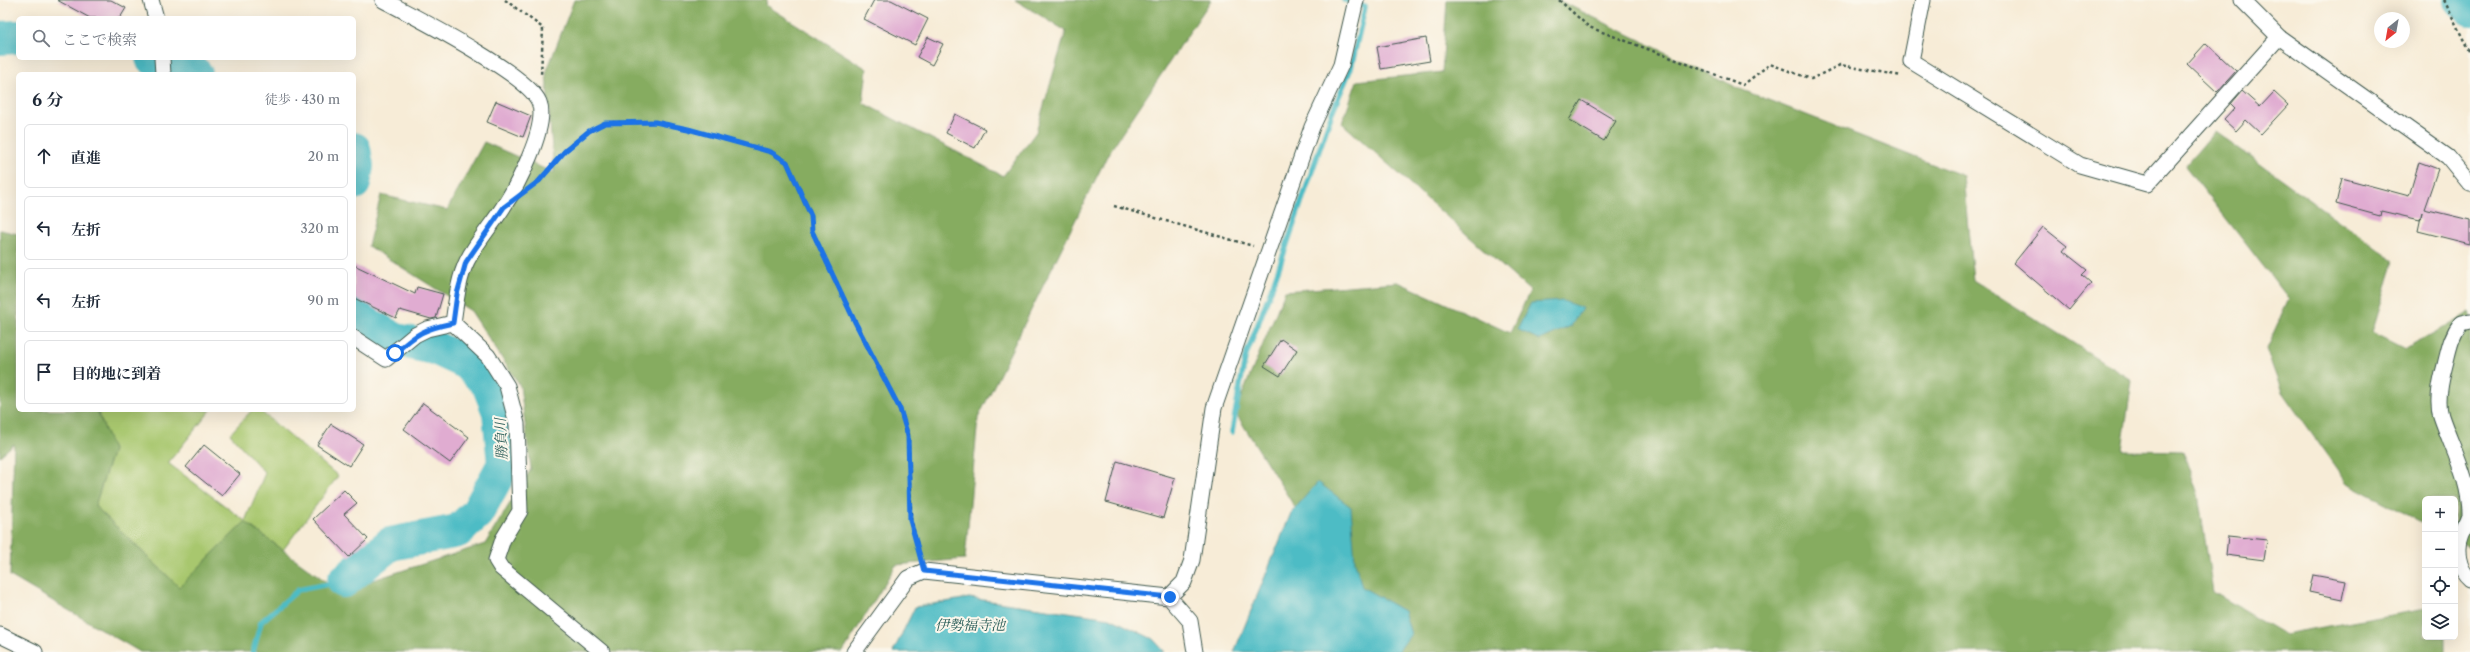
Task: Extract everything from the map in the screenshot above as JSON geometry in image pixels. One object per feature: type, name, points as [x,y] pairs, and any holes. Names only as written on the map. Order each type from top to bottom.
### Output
[{"type":"street","points":[[151,0],[155,16]]},
{"type":"street","points":[[383,0],[450,36],[496,64],[529,89],[539,103],[541,126],[534,148],[504,207],[466,262],[457,294],[453,323]]},
{"type":"street","points":[[1170,597],[1184,582],[1192,560],[1214,408],[1312,127],[1341,64],[1356,0]]},
{"type":"street","points":[[1923,0],[1911,61],[2080,165],[2147,184],[2279,37]]},
{"type":"street","points":[[2242,0],[2279,37],[2448,157],[2470,184]]},
{"type":"street","points":[[162,60],[163,72]]},
{"type":"street","points":[[2470,321],[2461,322],[2452,335],[2442,379],[2440,400],[2441,415],[2464,470],[2468,492],[2470,516],[2460,537],[2459,562],[2464,574],[2470,579]]},
{"type":"street","points":[[356,339],[386,359],[415,335],[427,328],[453,323]]},
{"type":"street","points":[[453,323],[488,356],[507,386],[517,424],[520,511],[503,539],[496,560],[501,568],[602,652]]},
{"type":"street","points":[[854,652],[908,578],[924,571],[1170,597],[1190,620],[1195,652]]},
{"type":"street","points":[[0,635],[35,652]]},
{"type":"path","points":[[505,0],[543,28],[539,103]]},
{"type":"path","points":[[1558,0],[1589,27],[1743,85],[1770,64],[1811,80],[1840,65],[1904,76],[1911,61]]},
{"type":"path","points":[[2444,0],[2470,53]]},
{"type":"path","points":[[533,185],[589,131],[605,123],[655,122],[688,129],[771,152],[787,162],[811,216],[812,231],[904,422],[908,436],[910,520],[924,571]]},
{"type":"path","points":[[1114,206],[1268,250]]},
{"type":"green space","points":[[574,0],[767,0],[766,5],[867,69],[863,103],[1003,176],[1036,132],[1066,31],[1015,0],[1211,0],[1108,154],[978,418],[965,559],[896,565],[843,652],[140,652],[10,576],[14,444],[0,456],[0,230],[16,234],[16,412],[98,412],[113,450],[95,506],[179,587],[245,522],[339,591],[485,544],[531,469],[520,386],[471,311],[368,246],[381,195],[447,210],[484,142],[554,173],[546,73]]},
{"type":"green space","points":[[1447,0],[1558,0],[1740,89],[1963,176],[1973,280],[2132,380],[2122,450],[2183,451],[2198,494],[2213,592],[2284,634],[2422,610],[2422,640],[2445,640],[2445,652],[1386,652],[1235,412],[1285,291],[1398,282],[1510,333],[1530,291],[1342,123],[1357,81],[1442,72]]},
{"type":"green space","points":[[2215,131],[2394,261],[2372,332],[2406,349],[2470,312],[2470,547],[2458,541],[2458,496],[2422,496],[2422,522],[2346,482],[2282,392],[2266,349],[2289,299],[2185,166]]},
{"type":"green space","points":[[98,412],[209,412],[168,463],[245,521],[265,473],[230,434],[250,412],[261,412],[338,476],[283,550],[245,522],[179,587],[95,506],[113,450]]},
{"type":"water","points":[[1563,301],[1582,308],[1571,326],[1540,340],[1517,329],[1531,303]]},
{"type":"water","points":[[1318,482],[1351,507],[1355,562],[1362,587],[1404,611],[1411,634],[1398,652],[1234,652],[1291,513]]},
{"type":"water","name":"伊勢福寺池","points":[[969,598],[1110,618],[1153,639],[1165,652],[893,652],[915,607]]},
{"type":"building","points":[[57,0],[111,0],[126,8],[121,16],[86,16]]},
{"type":"building","points":[[874,0],[891,0],[928,19],[915,45],[864,19]]},
{"type":"building","points":[[928,37],[943,44],[932,65],[917,57]]},
{"type":"building","points":[[1426,38],[1430,61],[1381,69],[1377,47]]},
{"type":"building","points":[[2206,43],[2236,71],[2217,92],[2187,64]]},
{"type":"building","points":[[2242,91],[2260,107],[2274,92],[2288,105],[2261,134],[2246,120],[2236,131],[2224,120],[2235,108],[2231,104]]},
{"type":"building","points":[[1581,100],[1616,121],[1604,141],[1569,120]]},
{"type":"building","points":[[496,101],[531,116],[523,137],[487,122]]},
{"type":"building","points":[[955,114],[985,129],[975,148],[946,133]]},
{"type":"building","points":[[2419,162],[2438,169],[2424,209],[2470,220],[2470,244],[2418,231],[2422,212],[2420,220],[2381,211],[2380,216],[2336,204],[2342,178],[2409,196]]},
{"type":"building","points":[[2043,227],[2067,246],[2063,251],[2087,270],[2082,275],[2091,283],[2069,310],[2014,263]]},
{"type":"building","points":[[356,266],[415,294],[417,287],[443,294],[436,318],[431,319],[400,310],[396,318],[356,299]]},
{"type":"building","points":[[1281,339],[1297,350],[1280,376],[1264,366]]},
{"type":"building","points":[[423,403],[469,437],[450,463],[404,429]]},
{"type":"building","points":[[331,424],[363,444],[349,466],[317,445]]},
{"type":"building","points":[[204,445],[240,474],[222,496],[186,467]]},
{"type":"building","points":[[1117,461],[1175,478],[1163,518],[1106,502]]},
{"type":"building","points":[[344,490],[357,503],[344,514],[368,539],[349,557],[313,519]]},
{"type":"building","points":[[2228,536],[2267,540],[2264,560],[2226,555]]},
{"type":"building","points":[[2313,575],[2346,581],[2342,599],[2309,592]]},
{"type":"waterway","points":[[1232,432],[1245,358],[1274,282],[1333,110],[1351,68],[1365,7],[1344,0]]},
{"type":"waterway","points":[[2461,0],[2470,9]]},
{"type":"waterway","name":"勝負川","points":[[0,38],[16,37]]},
{"type":"waterway","name":"勝負川","points":[[158,60],[190,72]]},
{"type":"waterway","name":"勝負川","points":[[356,160],[356,172]]},
{"type":"waterway","name":"勝負川","points":[[344,581],[390,544],[458,531],[477,513],[504,464],[499,412],[488,384],[467,363],[435,348],[396,340],[356,317]]},
{"type":"waterway","points":[[253,652],[261,622],[298,590],[344,581]]},
{"type":"route","points":[[395,353],[415,335],[427,328],[453,323],[457,294],[466,262],[504,207],[539,181],[565,151],[589,131],[605,123],[655,122],[688,129],[771,152],[787,162],[790,172],[811,216],[812,231],[855,322],[900,409],[908,436],[910,520],[924,571],[1170,597]]}]
